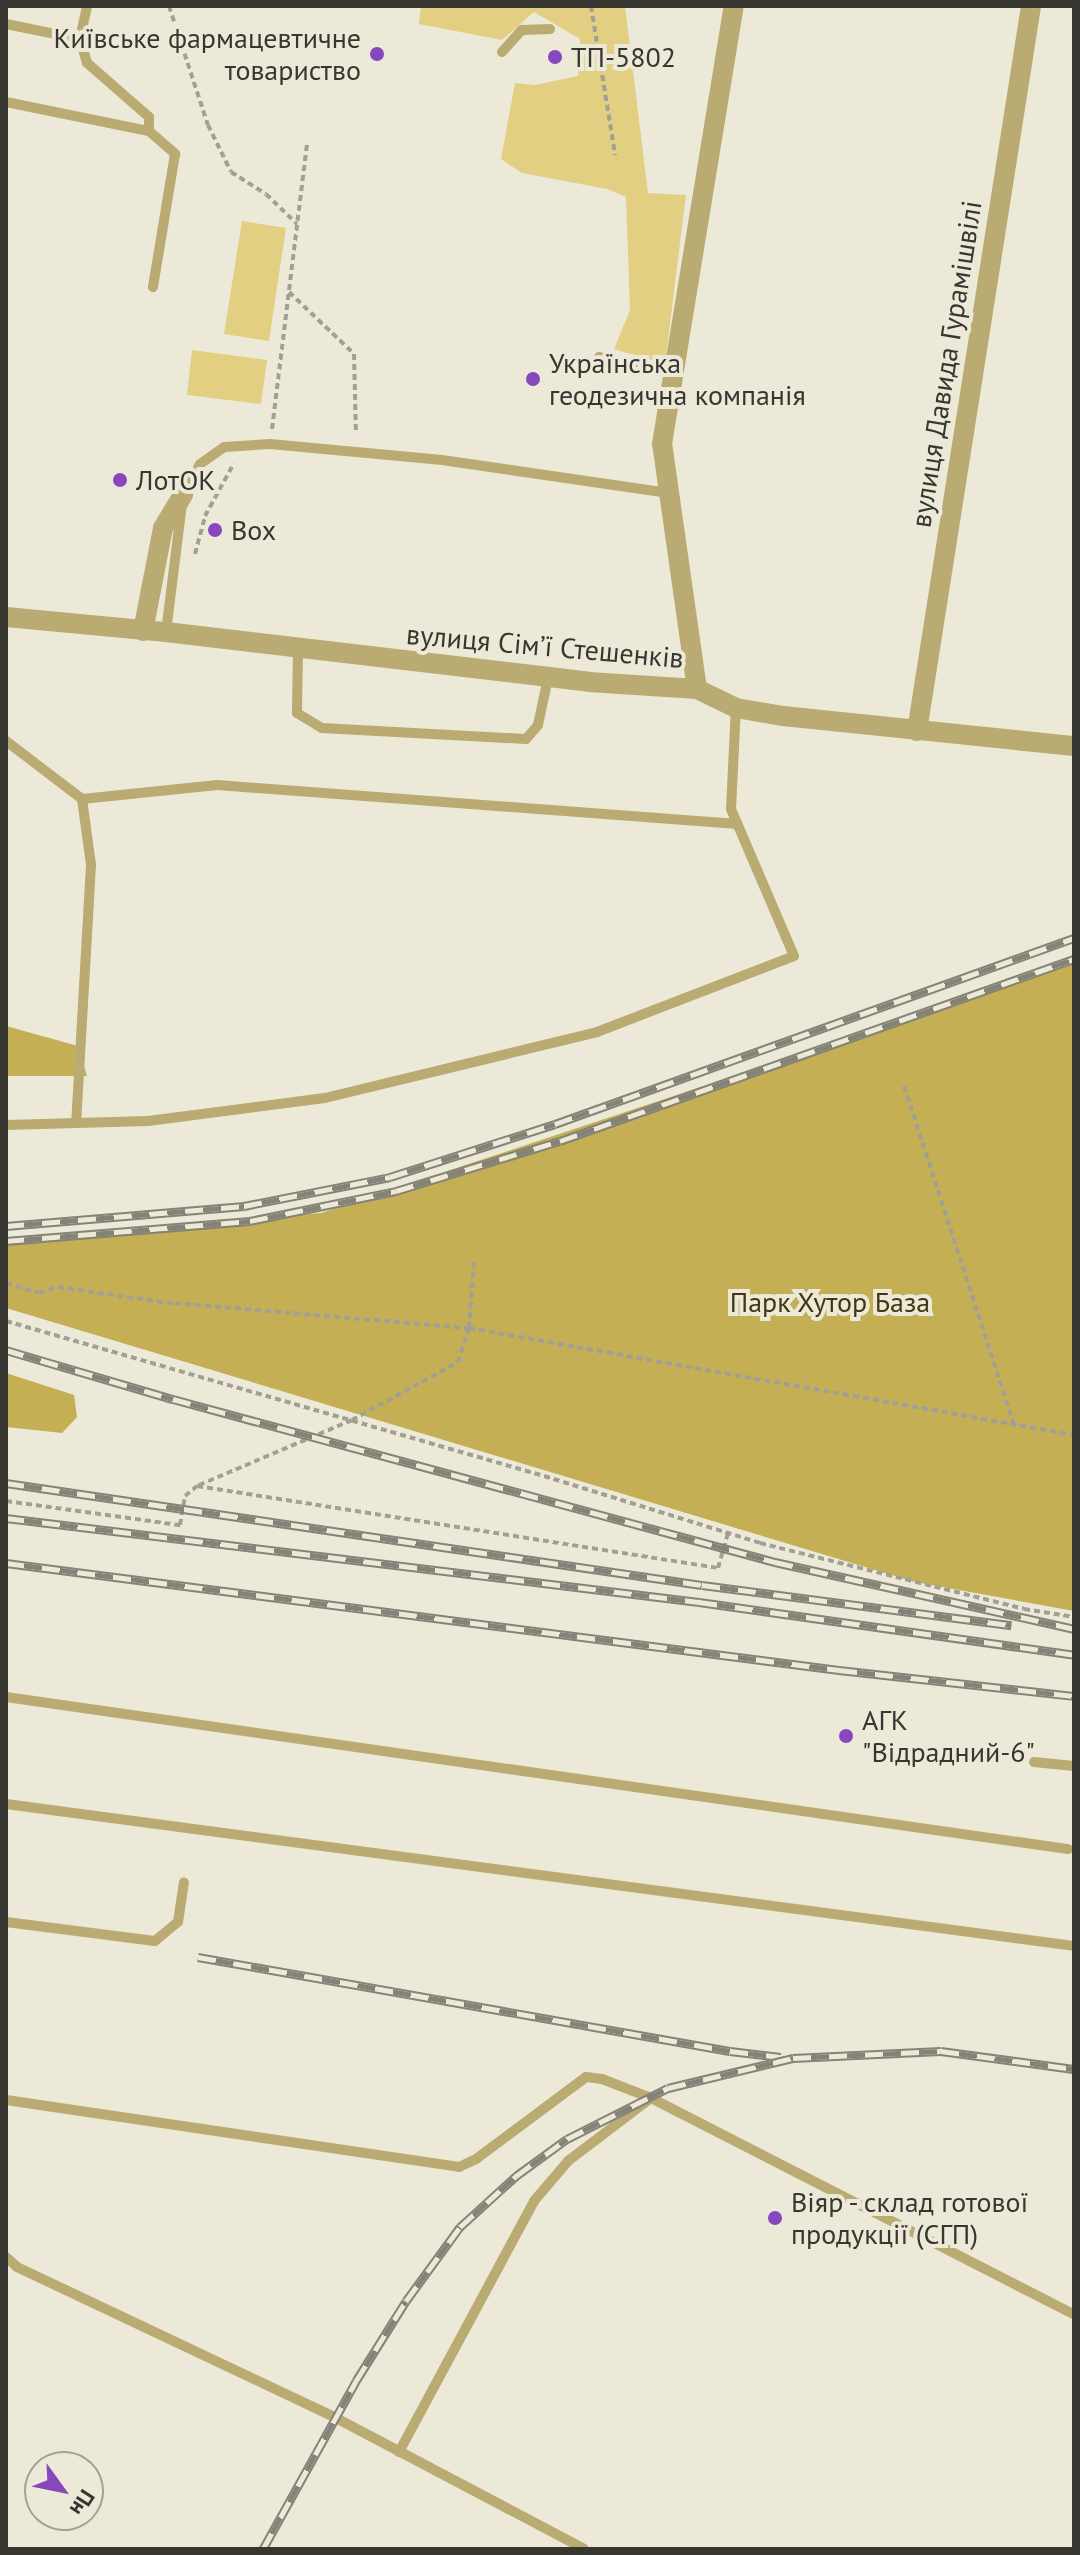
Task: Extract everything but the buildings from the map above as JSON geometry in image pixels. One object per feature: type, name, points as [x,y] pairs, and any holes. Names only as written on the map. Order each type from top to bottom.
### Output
[{"type":"street","points":[[697,689],[662,444],[734,6]]},
{"type":"street","name":"вулиця Давида Гурамішвілі","points":[[917,731],[1031,6]]},
{"type":"street","points":[[143,631],[163,528],[183,495]]},
{"type":"street","name":"вулиця Сімʼї Стешенків","points":[[6,617],[166,632],[548,678],[697,689],[736,708],[917,731],[1074,746]]},
{"type":"lane","points":[[87,6],[80,39],[87,63],[149,117],[149,131]]},
{"type":"lane","points":[[6,24],[80,39]]},
{"type":"lane","points":[[502,52],[522,30],[550,29]]},
{"type":"lane","points":[[6,102],[149,131],[175,154],[153,287]]},
{"type":"lane","points":[[599,357],[674,372]]},
{"type":"lane","points":[[166,632],[183,495],[200,464],[224,447],[270,444],[442,460],[669,493]]},
{"type":"lane","points":[[298,649],[297,713],[322,728],[526,739],[538,725],[548,678]]},
{"type":"lane","points":[[6,1125],[148,1121],[325,1098],[597,1032],[794,956],[731,809],[736,708]]},
{"type":"lane","points":[[6,741],[82,799],[217,785],[738,824]]},
{"type":"lane","points":[[76,1123],[91,865],[82,799]]},
{"type":"lane","points":[[6,1697],[1068,1849]]},
{"type":"lane","points":[[1034,1762],[1074,1766]]},
{"type":"lane","points":[[6,1804],[1074,1946]]},
{"type":"lane","points":[[6,1922],[155,1941],[178,1922],[184,1882]]},
{"type":"lane","points":[[6,2100],[459,2167],[476,2159],[586,2077],[602,2079],[651,2098],[1074,2314]]},
{"type":"lane","points":[[399,2452],[534,2201],[568,2161],[651,2098]]},
{"type":"lane","points":[[6,2257],[17,2267],[399,2452],[584,2549]]},
{"type":"path","points":[[169,6],[208,125],[231,172],[266,194],[297,224]]},
{"type":"path","points":[[591,6],[615,155]]},
{"type":"path","points":[[270,444],[307,142]]},
{"type":"path","points":[[289,292],[354,354],[356,452]]},
{"type":"path","points":[[194,556],[205,516],[236,460]]},
{"type":"path","points":[[904,1086],[1014,1424]]},
{"type":"path","points":[[6,1501],[180,1525],[185,1496],[197,1486],[352,1420],[458,1362],[469,1328],[474,1258]]},
{"type":"path","points":[[6,1283],[39,1293],[58,1287],[187,1305]]},
{"type":"path","points":[[175,1303],[469,1328],[1074,1435]]},
{"type":"path","points":[[6,1321],[352,1420],[728,1533],[928,1586],[1074,1617]]},
{"type":"path","points":[[197,1486],[718,1568],[728,1533]]},
{"type":"shaded area","points":[[421,6],[625,6],[648,193],[686,195],[665,364],[614,349],[630,310],[626,197],[607,189],[522,173],[501,159],[515,83],[535,85],[578,76],[580,39],[534,12],[502,40],[419,24]]},
{"type":"shaded area","points":[[242,221],[286,228],[269,341],[224,334]]},
{"type":"shaded area","points":[[192,350],[267,360],[261,404],[187,395]]},
{"type":"green space","name":"Парк Хутор База","points":[[1074,963],[1074,1611],[915,1582],[6,1308],[6,1240],[321,1213]]},
{"type":"green space","points":[[6,1026],[78,1046],[87,1076],[6,1076]]},
{"type":"green space","points":[[6,1373],[74,1395],[77,1417],[62,1433],[6,1427]]},
{"type":"railway","points":[[6,1226],[244,1206],[390,1177],[555,1124],[1074,938]]},
{"type":"railway","points":[[6,1241],[250,1221],[396,1191],[560,1141],[1074,959]]},
{"type":"railway","points":[[6,1350],[173,1399],[775,1562],[1074,1629]]},
{"type":"railway","points":[[6,1483],[702,1585],[1011,1625]]},
{"type":"railway","points":[[6,1518],[699,1602],[1074,1655]]},
{"type":"railway","points":[[6,1563],[839,1670],[1074,1696]]},
{"type":"railway","points":[[198,1957],[730,2051],[781,2057]]},
{"type":"railway","points":[[263,2549],[356,2381],[406,2301],[460,2227],[516,2176],[567,2139],[668,2088],[793,2058],[941,2051],[1074,2069]]},
{"type":"place","name":"Київське фармацевтичне товариство","points":[[377,54]]},
{"type":"place","name":"ТП-5802","points":[[555,57]]},
{"type":"place","name":"Українська геодезична компанія","points":[[533,379]]},
{"type":"place","name":"ЛотОК","points":[[120,480]]},
{"type":"place","name":"Box","points":[[215,530]]},
{"type":"place","name":"АГК \"Відрадний-6\"","points":[[846,1736]]},
{"type":"place","name":"Віяр - склад готової продукції (СГП)","points":[[775,2218]]}]
